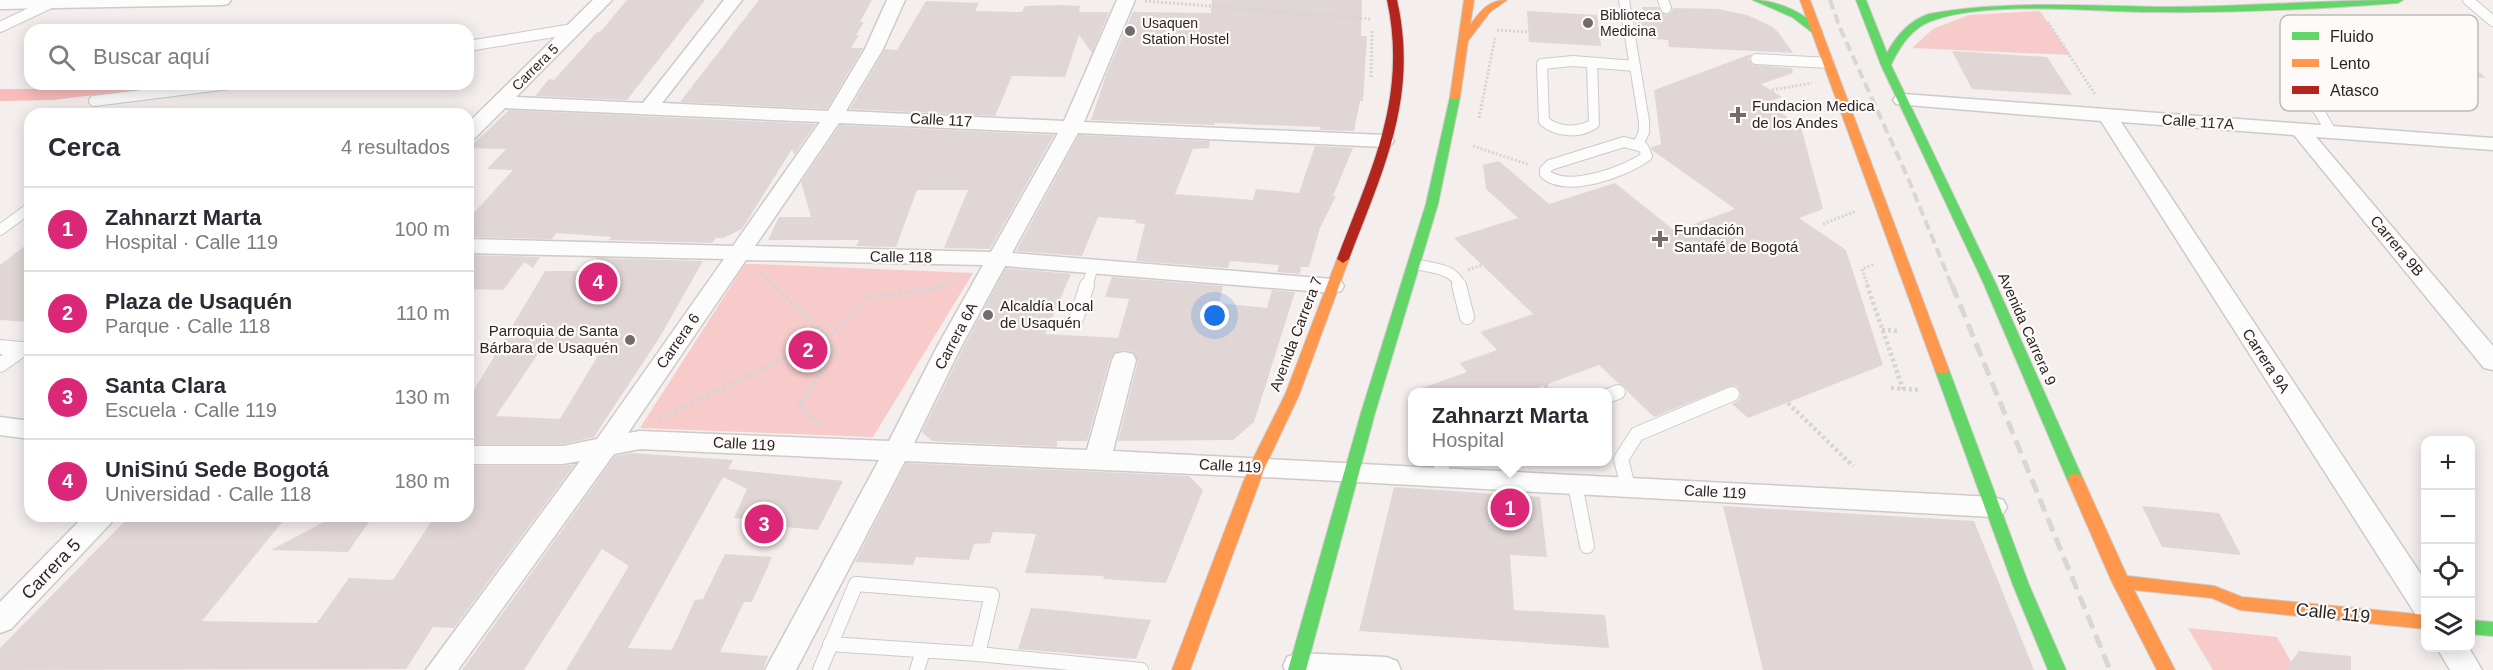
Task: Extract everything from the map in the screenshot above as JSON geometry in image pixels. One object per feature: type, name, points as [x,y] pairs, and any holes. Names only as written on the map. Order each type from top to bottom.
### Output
[{"type":"main road","name":"Avenida Carrera 7","points":[[1182,670],[1257,467],[1269,446],[1300,373],[1371,185],[1393,106],[1400,63],[1392,0]]},
{"type":"main road","points":[[1298,668],[1448,145],[1469,0]]},
{"type":"main road","points":[[1465,39],[1486,0]]},
{"type":"main road","points":[[1465,39],[1487,10],[1502,0]]},
{"type":"main road","points":[[1758,0],[1795,15],[1817,31]]},
{"type":"main road","points":[[1805,0],[2021,585],[2057,670]]},
{"type":"main road","name":"Avenida Carrera 9","points":[[1861,0],[1886,65],[1989,282],[2120,582],[2166,670]]},
{"type":"main road","points":[[1886,65],[1894,45],[1902,34],[1913,26],[1927,19],[1969,8],[2013,6],[2247,9],[2398,0]]},
{"type":"main road","name":"Calle 119","points":[[2120,582],[2214,592],[2240,603],[2421,621]]},
{"type":"main road","points":[[2129,598],[2149,601]]},
{"type":"main road","name":"Calle 119","points":[[2222,609],[2240,603]]},
{"type":"main road","points":[[2475,627],[2493,629]]},
{"type":"street","points":[[0,4],[222,0]]},
{"type":"street","name":"Carrera 5","points":[[474,128],[603,0]]},
{"type":"street","points":[[649,108],[733,0]]},
{"type":"street","name":"Carrera 6","points":[[441,670],[746,260],[874,49],[896,0]]},
{"type":"street","name":"Carrera 6A","points":[[780,670],[925,398],[949,347],[1072,126],[1134,0]]},
{"type":"street","name":"Calle 117A","points":[[1903,100],[2493,144]]},
{"type":"street","name":"Calle 117","points":[[499,102],[1384,141]]},
{"type":"street","name":"Carrera 9A","points":[[2107,115],[2421,599]]},
{"type":"street","name":"Carrera 9B","points":[[2300,130],[2493,362]]},
{"type":"street","name":"Calle 118","points":[[474,246],[746,260],[999,259],[1333,286]]},
{"type":"street","points":[[1098,460],[1124,360]]},
{"type":"street","points":[[0,426],[24,429]]},
{"type":"street","name":"Calle 119","points":[[474,455],[547,456],[640,440],[1353,472],[1443,469],[1575,484],[1993,507]]},
{"type":"street","name":"Carrera 5","points":[[0,621],[95,522]]},
{"type":"street","points":[[2455,652],[2467,670]]},
{"type":"street","points":[[1298,668],[1386,670]]},
{"type":"lane","points":[[1624,0],[1644,125],[1638,145]]},
{"type":"lane","points":[[2469,0],[2493,21]]},
{"type":"lane","points":[[0,27],[51,3]]},
{"type":"lane","points":[[474,45],[573,29]]},
{"type":"lane","points":[[1756,59],[1829,63]]},
{"type":"lane","points":[[1592,63],[1594,124],[1578,130],[1553,128],[1546,124],[1542,64],[1552,61],[1592,63],[1635,66]]},
{"type":"lane","points":[[94,101],[181,90]]},
{"type":"lane","points":[[2319,111],[2331,132]]},
{"type":"lane","points":[[1617,143],[1638,145],[1647,152],[1644,159],[1573,183],[1552,181],[1547,178],[1545,170],[1550,165],[1617,143]]},
{"type":"lane","points":[[0,230],[24,212]]},
{"type":"lane","points":[[1414,264],[1454,275],[1461,283],[1467,317]]},
{"type":"lane","points":[[1076,319],[1093,267]]},
{"type":"lane","points":[[0,347],[24,349]]},
{"type":"lane","points":[[0,365],[24,350]]},
{"type":"lane","points":[[1628,487],[1621,459],[1637,434],[1732,394]]},
{"type":"lane","points":[[1575,484],[1587,546]]},
{"type":"lane","points":[[827,582],[992,595],[978,654]]},
{"type":"lane","points":[[820,670],[856,584]]},
{"type":"lane","points":[[830,644],[978,654],[1141,670]]},
{"type":"lane","points":[[917,670],[923,651]]},
{"type":"path","points":[[1134,0],[1372,19]]},
{"type":"path","points":[[2046,20],[2107,115]]},
{"type":"path","points":[[1497,30],[1528,32]]},
{"type":"path","points":[[1772,90],[1822,82]]},
{"type":"path","points":[[1473,146],[1545,170]]},
{"type":"path","points":[[1823,224],[1865,208]]},
{"type":"path","points":[[746,260],[828,337],[834,351],[799,406],[829,430]]},
{"type":"path","points":[[1877,263],[1862,269],[1903,388],[1891,388]]},
{"type":"path","points":[[647,424],[828,337],[866,298],[938,288],[965,272]]},
{"type":"path","points":[[1545,385],[1548,388]]},
{"type":"path","points":[[1788,403],[1853,466]]},
{"type":"shaded area","points":[[2040,11],[2070,55],[1912,48],[1933,29],[1969,15]]},
{"type":"shaded area","points":[[0,89],[133,90],[54,100],[0,101]]},
{"type":"shaded area","points":[[745,264],[973,273],[873,437],[640,428]]},
{"type":"shaded area","points":[[2188,628],[2277,637],[2296,670],[2213,670]]},
{"type":"building","points":[[627,0],[705,0],[627,100],[535,96],[549,79],[554,80],[597,32],[600,32]]},
{"type":"building","points":[[759,0],[872,0],[860,22],[864,22],[851,48],[863,48],[827,109],[680,102]]},
{"type":"building","points":[[1212,0],[1362,0],[1361,36],[1367,36],[1363,101],[1360,101],[1354,131],[1320,130],[1321,127],[1091,120],[1106,75],[1133,12],[1211,13]]},
{"type":"building","points":[[926,1],[979,3],[975,11],[1022,12],[1025,6],[1060,5],[1080,6],[1079,12],[1109,12],[1092,53],[1079,35],[1065,77],[1012,76],[995,116],[850,109],[885,49],[897,50]]},
{"type":"building","points":[[1642,7],[1658,7],[1665,15],[1671,13],[1673,8],[1718,9],[1747,15],[1771,26],[1793,53],[1669,47],[1668,40],[1638,38],[1633,11],[1643,11]]},
{"type":"building","points":[[1527,11],[1597,15],[1601,46],[1529,42]]},
{"type":"building","points":[[1952,51],[2047,57],[2072,95],[1972,89]]},
{"type":"building","points":[[1751,54],[1749,59],[1753,65],[1792,68],[1793,73],[1761,84],[1782,97],[1766,102],[1801,127],[1823,209],[1799,218],[1846,250],[1883,365],[1748,418],[1732,404],[1739,400],[1741,395],[1738,387],[1733,385],[1654,417],[1624,386],[1599,365],[1537,388],[1423,388],[1467,372],[1460,363],[1497,350],[1480,332],[1533,314],[1454,238],[1518,218],[1486,189],[1483,165],[1499,161],[1549,204],[1615,183],[1675,231],[1735,209],[1652,150],[1651,147],[1661,144],[1654,90]]},
{"type":"building","points":[[2478,71],[2486,78],[2478,78]]},
{"type":"building","points":[[509,110],[816,124],[794,155],[792,149],[742,229],[723,238],[716,238],[712,243],[609,240],[611,237],[556,233],[552,239],[474,237],[474,213],[513,170],[487,169],[506,149],[474,148],[474,143]]},
{"type":"building","points":[[840,125],[1054,135],[990,249],[944,248],[968,190],[917,190],[896,247],[856,246],[859,240],[768,240],[779,217],[811,217],[801,182]]},
{"type":"building","points":[[1079,135],[1210,141],[1209,148],[1193,149],[1175,194],[1253,200],[1256,189],[1299,193],[1315,146],[1353,148],[1333,196],[1336,196],[1320,228],[1309,267],[1301,267],[1300,274],[1277,272],[1279,265],[1230,261],[1228,268],[1136,261],[1145,224],[1135,223],[1136,220],[1098,217],[1082,256],[1016,251]]},
{"type":"building","points":[[24,247],[24,322],[0,320],[0,265]]},
{"type":"building","points":[[474,255],[540,257],[533,268],[524,262],[503,290],[474,289]]},
{"type":"building","points":[[597,258],[703,261],[661,335],[594,437],[563,444],[474,444],[474,390],[545,271],[588,271]],"holes":[[[542,348],[602,349],[560,419],[496,416]]]},
{"type":"building","points":[[1006,268],[1071,274],[1045,334],[1118,338],[1129,299],[1105,297],[1112,277],[1223,286],[1219,303],[1267,308],[1272,290],[1295,292],[1254,422],[1233,440],[1118,441],[1138,361],[1133,352],[1124,350],[1115,352],[1110,359],[1087,441],[1057,441],[1057,447],[932,441],[922,432],[963,348]]},
{"type":"building","points":[[631,453],[733,460],[728,469],[843,481],[818,530],[776,526],[778,521],[734,518],[747,489],[723,477],[628,648],[672,650],[695,600],[703,599],[725,554],[772,557],[752,602],[744,602],[720,652],[768,656],[763,670],[566,670],[629,566],[602,549],[524,670],[462,670],[615,456]]},
{"type":"building","points":[[906,463],[1189,476],[1203,490],[1166,583],[1103,579],[1104,576],[1025,573],[1036,534],[993,532],[990,543],[974,544],[969,560],[916,557],[913,565],[855,562]]},
{"type":"building","points":[[575,464],[454,628],[433,627],[406,669],[0,670],[0,648],[124,522],[282,522],[202,621],[317,623],[349,578],[393,580],[431,522],[474,522],[474,466]]},
{"type":"building","points":[[1394,487],[1540,497],[1547,557],[1510,555],[1514,610],[1605,615],[1609,648],[1359,631]]},
{"type":"building","points":[[1723,506],[1974,521],[2034,670],[1763,670]]},
{"type":"building","points":[[2142,506],[2219,513],[2241,555],[2162,547]]},
{"type":"building","points":[[324,522],[369,522],[348,552],[271,550]]},
{"type":"building","points":[[1031,608],[1151,620],[1136,659],[1018,649]]},
{"type":"building","points":[[2299,651],[2351,656],[2351,670],[2285,670]]},
{"type":"railway","points":[[1830,0],[1840,28],[1908,178],[1952,286]]},
{"type":"railway","points":[[1952,285],[2110,670]]},
{"type":"traffic: fast","points":[[1758,0],[1795,15],[1817,31]]},
{"type":"traffic: fast","points":[[1861,0],[1886,65],[1989,282],[2075,479]]},
{"type":"traffic: fast","points":[[1886,65],[1894,49],[1916,25],[1931,17],[1978,8],[2027,6],[2159,10],[2227,9],[2398,0]]},
{"type":"traffic: fast","points":[[1297,670],[1368,413],[1432,204],[1455,97]]},
{"type":"traffic: fast","points":[[1942,370],[2021,585],[2057,670]]},
{"type":"traffic: fast","points":[[2475,627],[2493,629]]},
{"type":"traffic: slow","points":[[1455,97],[1469,0]]},
{"type":"traffic: slow","points":[[1465,39],[1487,10],[1502,0]]},
{"type":"traffic: slow","points":[[1805,0],[1942,370]]},
{"type":"traffic: slow","points":[[1181,670],[1257,467],[1292,395],[1343,259]]},
{"type":"traffic: slow","points":[[2075,479],[2106,551],[2166,670]]},
{"type":"traffic: slow","points":[[2120,582],[2214,592],[2240,603],[2421,621]]},
{"type":"traffic: jam","points":[[1343,259],[1380,159],[1395,106],[1400,48],[1392,0]]},
{"type":"place","name":"Biblioteca Medicina","points":[[1588,23]]},
{"type":"place","name":"Usaquen Station Hostel","points":[[1130,31]]},
{"type":"place","name":"Fundacion Medica de los Andes","points":[[1738,115]]},
{"type":"place","name":"Fundación Santafé de Bogotá","points":[[1660,239]]},
{"type":"place","name":"UniSinú Sede Bogotá","points":[[598,282]]},
{"type":"place","name":"Alcaldía Local de Usaquén","points":[[988,315]]},
{"type":"place","name":"Parroquia de Santa Bárbara de Usaquén","points":[[630,340]]},
{"type":"place","name":"Plaza de Usaquén","points":[[808,350]]},
{"type":"place","name":"Zahnarzt Marta","points":[[1510,508]]},
{"type":"place","name":"Santa Clara","points":[[764,524]]}]
